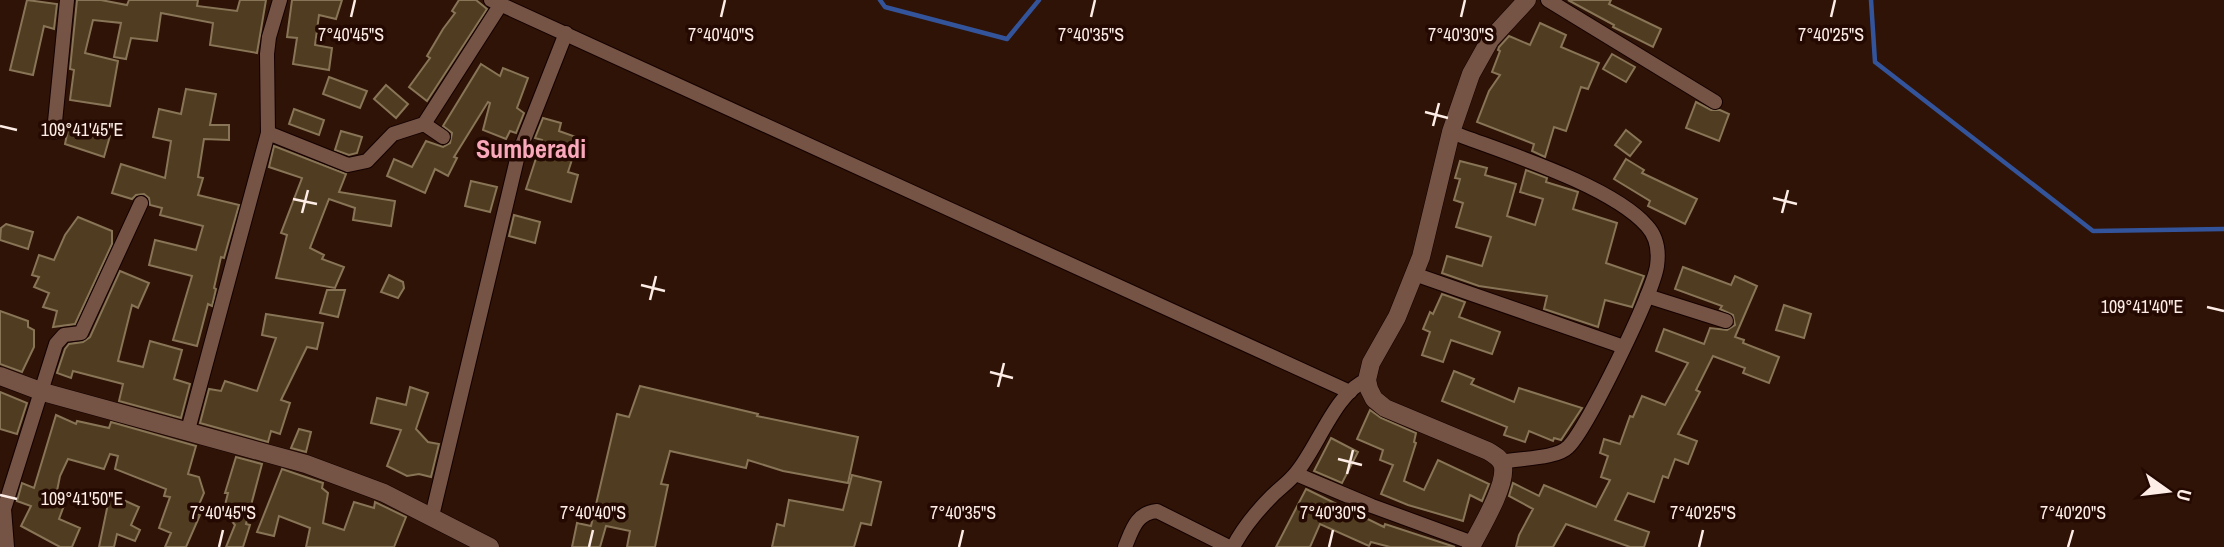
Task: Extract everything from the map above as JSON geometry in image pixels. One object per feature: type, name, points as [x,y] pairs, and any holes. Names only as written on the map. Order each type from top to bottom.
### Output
[{"type":"street","points":[[54,132],[67,0]]},
{"type":"street","points":[[188,430],[268,133],[267,54],[280,0]]},
{"type":"street","points":[[1296,474],[1472,545],[1499,489],[1504,468],[1502,461],[1488,451],[1385,408],[1374,399],[1367,380],[1371,363],[1397,317],[1414,274],[1427,233],[1451,132],[1479,58],[1490,40],[1527,0]]},
{"type":"street","points":[[1548,0],[1715,102]]},
{"type":"street","points":[[268,133],[348,165],[367,161],[393,134],[424,124],[496,2],[1350,392]]},
{"type":"street","points":[[432,516],[518,155],[566,33]]},
{"type":"street","points":[[424,124],[443,137]]},
{"type":"street","points":[[1451,132],[1560,174],[1628,209],[1647,225],[1656,238],[1657,268],[1647,296],[1624,347],[1578,434],[1567,449],[1541,457],[1502,461]]},
{"type":"street","points":[[7,547],[4,509],[59,339],[64,335],[81,333],[141,203]]},
{"type":"street","points":[[1414,274],[1624,347]]},
{"type":"street","points":[[1647,296],[1726,321]]},
{"type":"street","points":[[0,376],[43,392],[306,464],[384,493],[491,547]]},
{"type":"street","points":[[1125,547],[1140,517],[1157,511],[1231,547],[1256,513],[1296,474],[1350,392],[1367,380]]},
{"type":"building","points":[[27,0],[57,4],[54,29],[44,26],[33,75],[10,70]]},
{"type":"building","points":[[77,0],[101,0],[127,5],[129,0],[198,0],[197,6],[237,11],[240,0],[266,0],[257,53],[210,45],[213,23],[161,13],[157,41],[131,38],[126,59],[114,57],[121,23],[93,20],[85,53],[118,61],[110,106],[70,100],[74,70],[70,69]]},
{"type":"building","points":[[292,0],[342,0],[336,19],[319,15],[315,45],[332,48],[329,70],[293,64],[297,38],[287,37]]},
{"type":"building","points":[[459,0],[476,0],[487,9],[427,101],[409,87],[430,58],[427,56],[455,13],[452,11]]},
{"type":"building","points":[[1568,0],[1611,0],[1609,4],[1661,29],[1653,47]]},
{"type":"building","points":[[1540,23],[1566,35],[1561,47],[1599,63],[1588,89],[1581,87],[1566,131],[1554,127],[1545,157],[1532,151],[1534,144],[1477,122],[1489,91],[1500,75],[1492,72],[1499,47],[1509,36],[1530,45]]},
{"type":"building","points":[[1612,54],[1635,67],[1626,82],[1603,69]]},
{"type":"building","points":[[481,64],[500,76],[503,68],[528,78],[517,108],[524,113],[516,133],[510,131],[506,139],[483,130],[490,103],[488,102],[454,157],[457,158],[448,176],[435,169],[425,193],[387,176],[394,159],[412,167],[426,141],[443,147],[450,143],[452,133],[443,126]]},
{"type":"building","points":[[329,77],[367,91],[360,108],[323,94]]},
{"type":"building","points":[[386,85],[408,104],[396,118],[374,99]]},
{"type":"building","points":[[186,89],[216,94],[210,125],[229,125],[229,140],[204,139],[198,177],[203,178],[198,195],[239,205],[224,258],[221,257],[212,306],[208,304],[197,346],[173,340],[192,276],[149,265],[155,240],[196,250],[203,226],[160,215],[162,208],[150,205],[149,198],[144,194],[136,195],[132,199],[112,193],[121,164],[165,178],[171,141],[153,137],[159,109],[181,114]]},
{"type":"building","points":[[1696,102],[1711,110],[1729,114],[1719,141],[1686,128]]},
{"type":"building","points":[[294,109],[324,120],[319,135],[289,124]]},
{"type":"building","points":[[543,118],[561,123],[559,131],[579,138],[568,172],[578,175],[571,202],[526,189],[542,140],[535,138]]},
{"type":"building","points":[[69,124],[110,136],[104,157],[65,144]]},
{"type":"building","points":[[1626,130],[1641,142],[1630,156],[1615,145]]},
{"type":"building","points":[[341,131],[362,137],[357,153],[349,155],[335,150]]},
{"type":"building","points":[[274,146],[346,174],[339,192],[395,201],[391,226],[353,220],[355,208],[329,199],[310,248],[324,255],[322,259],[344,267],[335,288],[276,278],[287,235],[281,233],[302,178],[269,167]]},
{"type":"building","points":[[1626,159],[1644,170],[1642,173],[1697,199],[1685,224],[1648,206],[1650,201],[1614,179]]},
{"type":"building","points":[[1460,161],[1487,168],[1485,175],[1516,184],[1507,216],[1535,225],[1543,199],[1520,192],[1526,170],[1547,178],[1546,182],[1578,192],[1573,209],[1617,223],[1606,263],[1644,276],[1632,307],[1605,300],[1598,327],[1544,309],[1547,296],[1479,286],[1442,273],[1447,256],[1482,266],[1491,237],[1456,227],[1463,203],[1454,200],[1460,179],[1455,178]]},
{"type":"building","points":[[471,181],[497,187],[490,212],[465,206]]},
{"type":"building","points":[[514,215],[540,222],[535,243],[509,236]]},
{"type":"building","points":[[78,217],[112,231],[112,244],[75,324],[53,327],[57,311],[43,307],[49,293],[34,287],[39,277],[32,275],[39,255],[54,260],[65,235]]},
{"type":"building","points":[[6,224],[33,232],[28,249],[0,240],[1,228]]},
{"type":"building","points":[[1683,267],[1731,285],[1735,276],[1757,286],[1735,337],[1744,340],[1743,343],[1779,357],[1769,383],[1743,373],[1745,368],[1713,356],[1696,390],[1700,392],[1678,434],[1697,441],[1688,464],[1675,459],[1668,478],[1663,476],[1654,502],[1628,493],[1615,520],[1649,532],[1644,547],[1630,547],[1566,524],[1553,547],[1516,547],[1519,535],[1533,509],[1509,496],[1513,483],[1539,496],[1544,485],[1596,507],[1610,480],[1601,477],[1608,456],[1600,453],[1604,439],[1620,444],[1630,416],[1633,417],[1642,396],[1665,405],[1688,363],[1656,351],[1664,329],[1704,344],[1710,328],[1727,330],[1735,325],[1733,315],[1720,309],[1722,306],[1675,289]]},
{"type":"building","points":[[120,271],[149,283],[138,308],[132,305],[118,361],[143,367],[150,341],[182,350],[174,379],[190,384],[181,418],[119,401],[123,384],[73,371],[71,378],[57,373],[69,344],[83,342],[90,337]]},
{"type":"building","points":[[389,275],[403,282],[404,288],[398,298],[381,292]]},
{"type":"building","points":[[327,290],[345,290],[338,317],[320,313]]},
{"type":"building","points":[[1442,294],[1465,302],[1459,317],[1500,332],[1492,354],[1451,340],[1443,362],[1422,355],[1430,332],[1423,329]]},
{"type":"building","points":[[1784,305],[1811,314],[1804,338],[1776,330]]},
{"type":"building","points":[[0,311],[28,321],[28,327],[34,330],[34,347],[22,372],[0,364]]},
{"type":"building","points":[[266,314],[323,323],[317,349],[307,347],[281,400],[290,403],[280,434],[271,431],[268,442],[200,423],[209,389],[221,391],[225,381],[257,391],[276,338],[262,335]]},
{"type":"building","points":[[1454,371],[1474,379],[1471,384],[1514,402],[1519,388],[1582,408],[1561,440],[1554,438],[1553,441],[1529,431],[1525,442],[1504,435],[1507,427],[1442,401]]},
{"type":"building","points":[[640,386],[758,414],[757,416],[858,437],[848,483],[783,471],[748,460],[746,468],[670,451],[661,484],[668,485],[655,547],[627,547],[630,531],[606,526],[600,547],[572,547],[577,523],[591,526],[617,414],[629,417]]},
{"type":"building","points":[[410,387],[428,393],[416,429],[428,442],[439,444],[431,477],[419,474],[407,476],[387,466],[401,430],[371,423],[377,398],[406,405]]},
{"type":"building","points":[[0,392],[27,403],[17,434],[0,429]]},
{"type":"building","points":[[1370,410],[1381,418],[1416,433],[1416,443],[1404,481],[1424,490],[1438,460],[1489,484],[1482,501],[1470,495],[1463,521],[1381,494],[1393,465],[1380,460],[1383,450],[1357,439]]},
{"type":"building","points":[[56,415],[76,424],[77,421],[109,428],[111,422],[196,446],[188,474],[199,477],[204,493],[195,514],[200,515],[186,547],[165,547],[171,533],[159,528],[170,497],[164,496],[166,489],[115,469],[118,456],[110,454],[104,469],[68,459],[60,476],[56,496],[66,500],[59,519],[80,528],[72,547],[60,547],[21,526],[31,506],[17,501],[22,483],[34,488]]},
{"type":"building","points":[[299,429],[311,432],[306,452],[291,448]]},
{"type":"building","points":[[1331,438],[1358,452],[1342,483],[1314,471]]},
{"type":"building","points":[[236,457],[262,464],[246,524],[250,525],[243,547],[226,547],[235,525],[230,519],[232,510],[224,509],[228,493],[225,493]]},
{"type":"building","points":[[282,469],[323,483],[322,488],[328,493],[323,523],[344,530],[354,502],[374,508],[375,502],[406,517],[394,547],[306,547],[310,528],[279,516],[274,536],[257,532]]},
{"type":"building","points":[[852,475],[881,482],[871,525],[861,523],[854,547],[772,547],[777,524],[784,526],[789,500],[843,510]]},
{"type":"building","points":[[1306,489],[1384,527],[1385,524],[1455,547],[1390,547],[1371,542],[1369,546],[1320,524],[1310,547],[1276,547]]},
{"type":"building","points":[[110,494],[139,507],[131,525],[140,530],[135,541],[117,534],[114,547],[99,547]]},
{"type":"waterway","points":[[880,0],[885,7],[1007,39],[1039,0]]},
{"type":"waterway","points":[[1871,0],[1875,62],[2093,231],[2224,229]]},
{"type":"district","name":"Sumberadi","points":[[531,148]]}]
